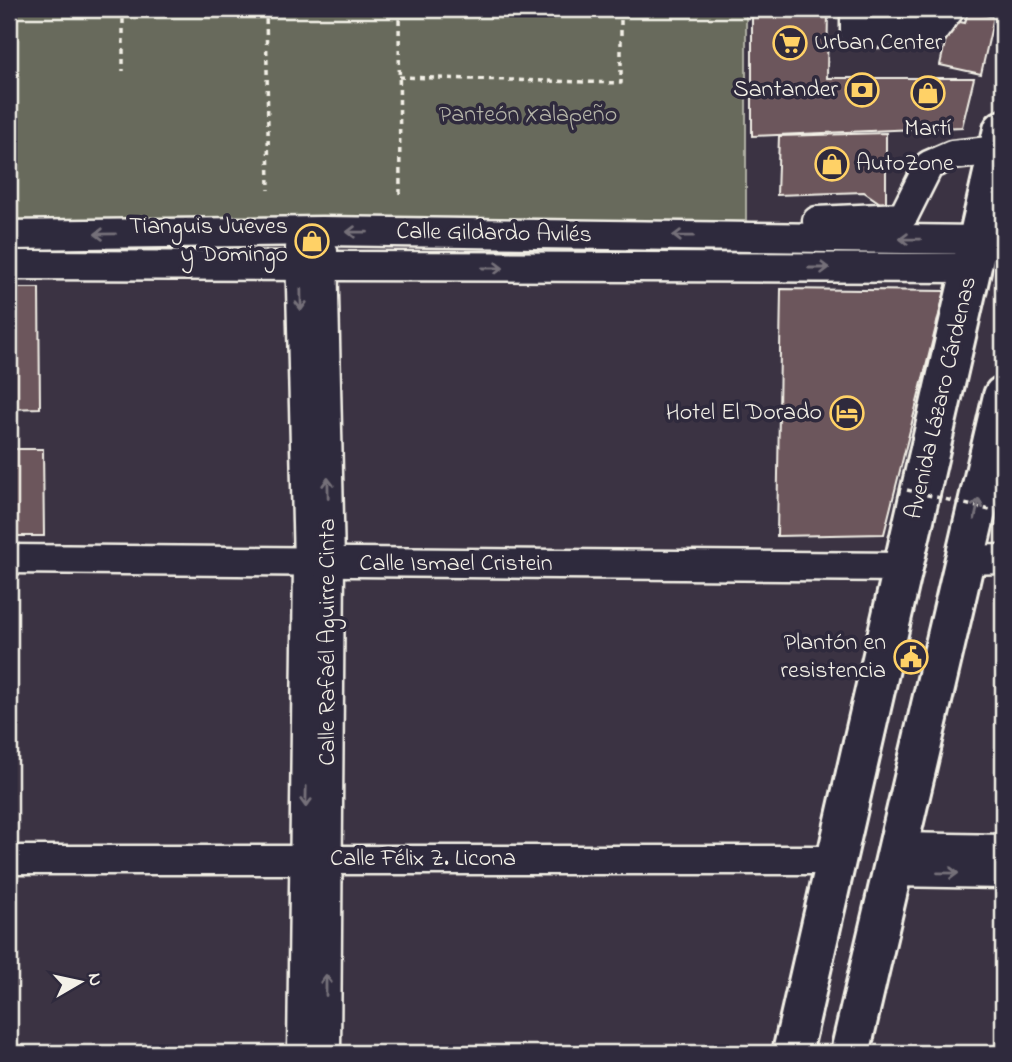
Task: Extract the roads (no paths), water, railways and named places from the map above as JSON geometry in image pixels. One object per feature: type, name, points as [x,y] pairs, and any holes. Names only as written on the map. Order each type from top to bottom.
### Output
[{"type":"highway","name":"Avenida Lázaro Cárdenas","points":[[792,1053],[1001,140]]},
{"type":"highway","name":"Avenida Lázaro Cárdenas","points":[[850,1053],[1003,396]]},
{"type":"highway","name":"Avenida Lázaro Cárdenas","points":[[834,1053],[904,700],[891,624]]},
{"type":"highway","name":"Avenida Lázaro Cárdenas","points":[[808,1053],[904,700],[947,639]]},
{"type":"street","points":[[855,9],[855,33],[933,32],[950,9]]},
{"type":"street","points":[[772,268],[772,238],[784,222],[901,217],[929,165],[1001,140]]},
{"type":"street","name":"Calle Gildardo Avilés","points":[[9,235],[311,232],[772,238],[975,254]]},
{"type":"street","name":"Calle Rafaél Aguirre Cinta","points":[[311,232],[319,563],[316,859],[326,1053]]},
{"type":"street","points":[[442,233],[442,268]]},
{"type":"street","name":"Calle Gildardo Avilés","points":[[9,265],[772,268],[975,254]]},
{"type":"street","name":"Calle Ismael Cristein","points":[[9,559],[904,567]]},
{"type":"street","points":[[965,560],[1003,559]]},
{"type":"street","points":[[895,860],[1003,849]]},
{"type":"street","name":"Calle Rafaél Aguirre Cinta","points":[[302,1053],[316,859]]},
{"type":"street","name":"Calle Félix Z. Licona","points":[[9,860],[838,860]]},
{"type":"street","points":[[895,860],[1003,874]]},
{"type":"place","name":"Urban Center","points":[[790,43]]},
{"type":"place","name":"Santander","points":[[862,90]]},
{"type":"place","name":"Martí","points":[[928,93]]},
{"type":"place","name":"AutoZone","points":[[832,164]]},
{"type":"place","name":"Tianguis Jueves y Domingo","points":[[312,241]]},
{"type":"place","name":"Hotel El Dorado","points":[[847,413]]},
{"type":"place","name":"Plantón en resistencia","points":[[911,657]]},
{"type":"park label","name":"Panteón Xalapeño","points":[[528,115]]}]
